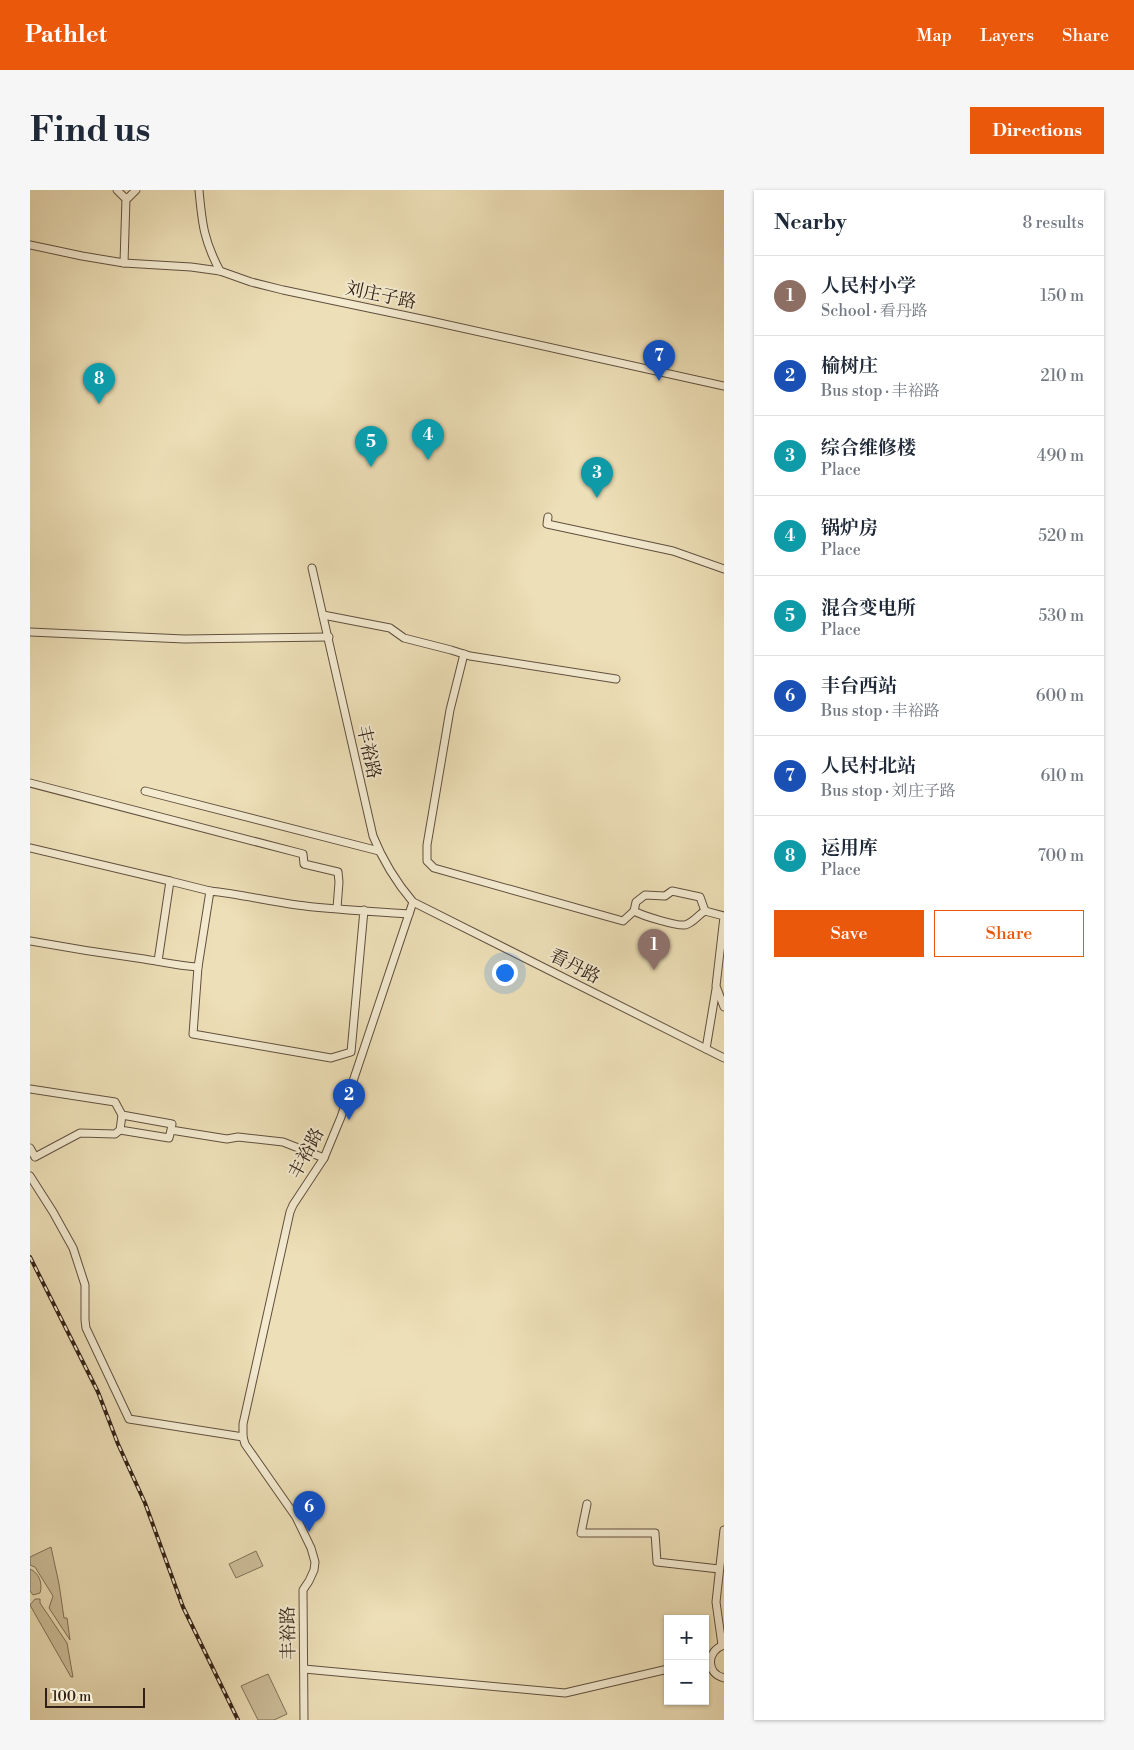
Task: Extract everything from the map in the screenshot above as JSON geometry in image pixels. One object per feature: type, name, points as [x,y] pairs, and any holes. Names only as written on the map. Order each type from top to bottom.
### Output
[{"type":"street","points":[[117,190],[126,198]]},
{"type":"street","points":[[126,198],[132,196],[136,190]]},
{"type":"street","points":[[199,190],[206,242],[220,271]]},
{"type":"street","points":[[124,263],[126,198]]},
{"type":"street","name":"刘庄子路","points":[[30,245],[124,263],[191,267],[220,271],[284,290],[724,386]]},
{"type":"street","points":[[548,517],[547,524],[673,551],[724,569]]},
{"type":"street","name":"丰裕路","points":[[304,1720],[303,1590],[312,1576],[315,1562],[300,1522],[248,1450],[243,1436],[245,1414],[290,1212],[324,1158],[352,1086],[413,902],[400,886],[379,851],[369,821],[312,568]]},
{"type":"street","points":[[323,615],[390,628],[404,638],[464,654],[616,679]]},
{"type":"street","points":[[30,632],[184,639],[329,637]]},
{"type":"street","points":[[464,654],[450,710],[427,845],[427,861],[434,868],[623,921],[634,911],[636,902],[644,894],[665,896],[672,891],[700,897],[705,911]]},
{"type":"street","points":[[30,782],[303,854],[304,864],[338,872],[337,908]]},
{"type":"street","points":[[145,791],[379,851]]},
{"type":"street","points":[[30,848],[210,891],[298,905],[409,914]]},
{"type":"street","points":[[158,961],[170,881]]},
{"type":"street","points":[[210,891],[198,967],[193,1034],[331,1058],[351,1052],[364,910]]},
{"type":"street","name":"看丹路","points":[[413,902],[724,1058]]},
{"type":"street","points":[[634,911],[644,916],[684,925],[693,921],[696,916],[705,911],[724,916],[706,1049]]},
{"type":"street","points":[[30,942],[198,967]]},
{"type":"street","points":[[716,986],[724,1007]]},
{"type":"street","points":[[30,1089],[115,1102],[122,1115],[120,1130],[115,1134],[80,1133],[35,1157],[30,1148]]},
{"type":"street","points":[[120,1130],[169,1138],[172,1124],[122,1115]]},
{"type":"street","points":[[171,1130],[227,1139],[238,1137],[284,1142],[324,1158]]},
{"type":"street","points":[[30,1176],[54,1212],[73,1248],[85,1285],[86,1328],[129,1418],[243,1436]]},
{"type":"street","points":[[587,1504],[581,1532],[655,1533],[657,1562],[719,1569]]},
{"type":"street","points":[[709,1658],[713,1652],[723,1645],[716,1602],[724,1530]]},
{"type":"street","points":[[709,1662],[715,1674],[724,1678]]},
{"type":"street","points":[[304,1669],[565,1693],[664,1671]]},
{"type":"shaded area","points":[[51,1547],[70,1640],[49,1608],[53,1596],[35,1567],[30,1565],[30,1557]]},
{"type":"shaded area","points":[[256,1551],[263,1566],[236,1578],[229,1564]]},
{"type":"shaded area","points":[[30,1569],[38,1576],[41,1582],[40,1593],[33,1595],[30,1591]]},
{"type":"shaded area","points":[[35,1599],[40,1599],[40,1603],[67,1643],[73,1677],[71,1677],[30,1605]]},
{"type":"shaded area","points":[[268,1674],[287,1714],[274,1720],[258,1720],[241,1686]]},
{"type":"railway","points":[[30,1257],[98,1392],[118,1444],[145,1503],[183,1607],[238,1720]]},
{"type":"place","name":"人民村北站","points":[[659,381]]},
{"type":"place","name":"运用库","points":[[99,404]]},
{"type":"place","name":"锅炉房","points":[[428,460]]},
{"type":"place","name":"混合变电所","points":[[371,467]]},
{"type":"place","name":"综合维修楼","points":[[597,498]]},
{"type":"place","name":"人民村小学","points":[[654,970]]},
{"type":"place","name":"榆树庄","points":[[349,1120]]},
{"type":"place","name":"丰台西站","points":[[309,1532]]}]
